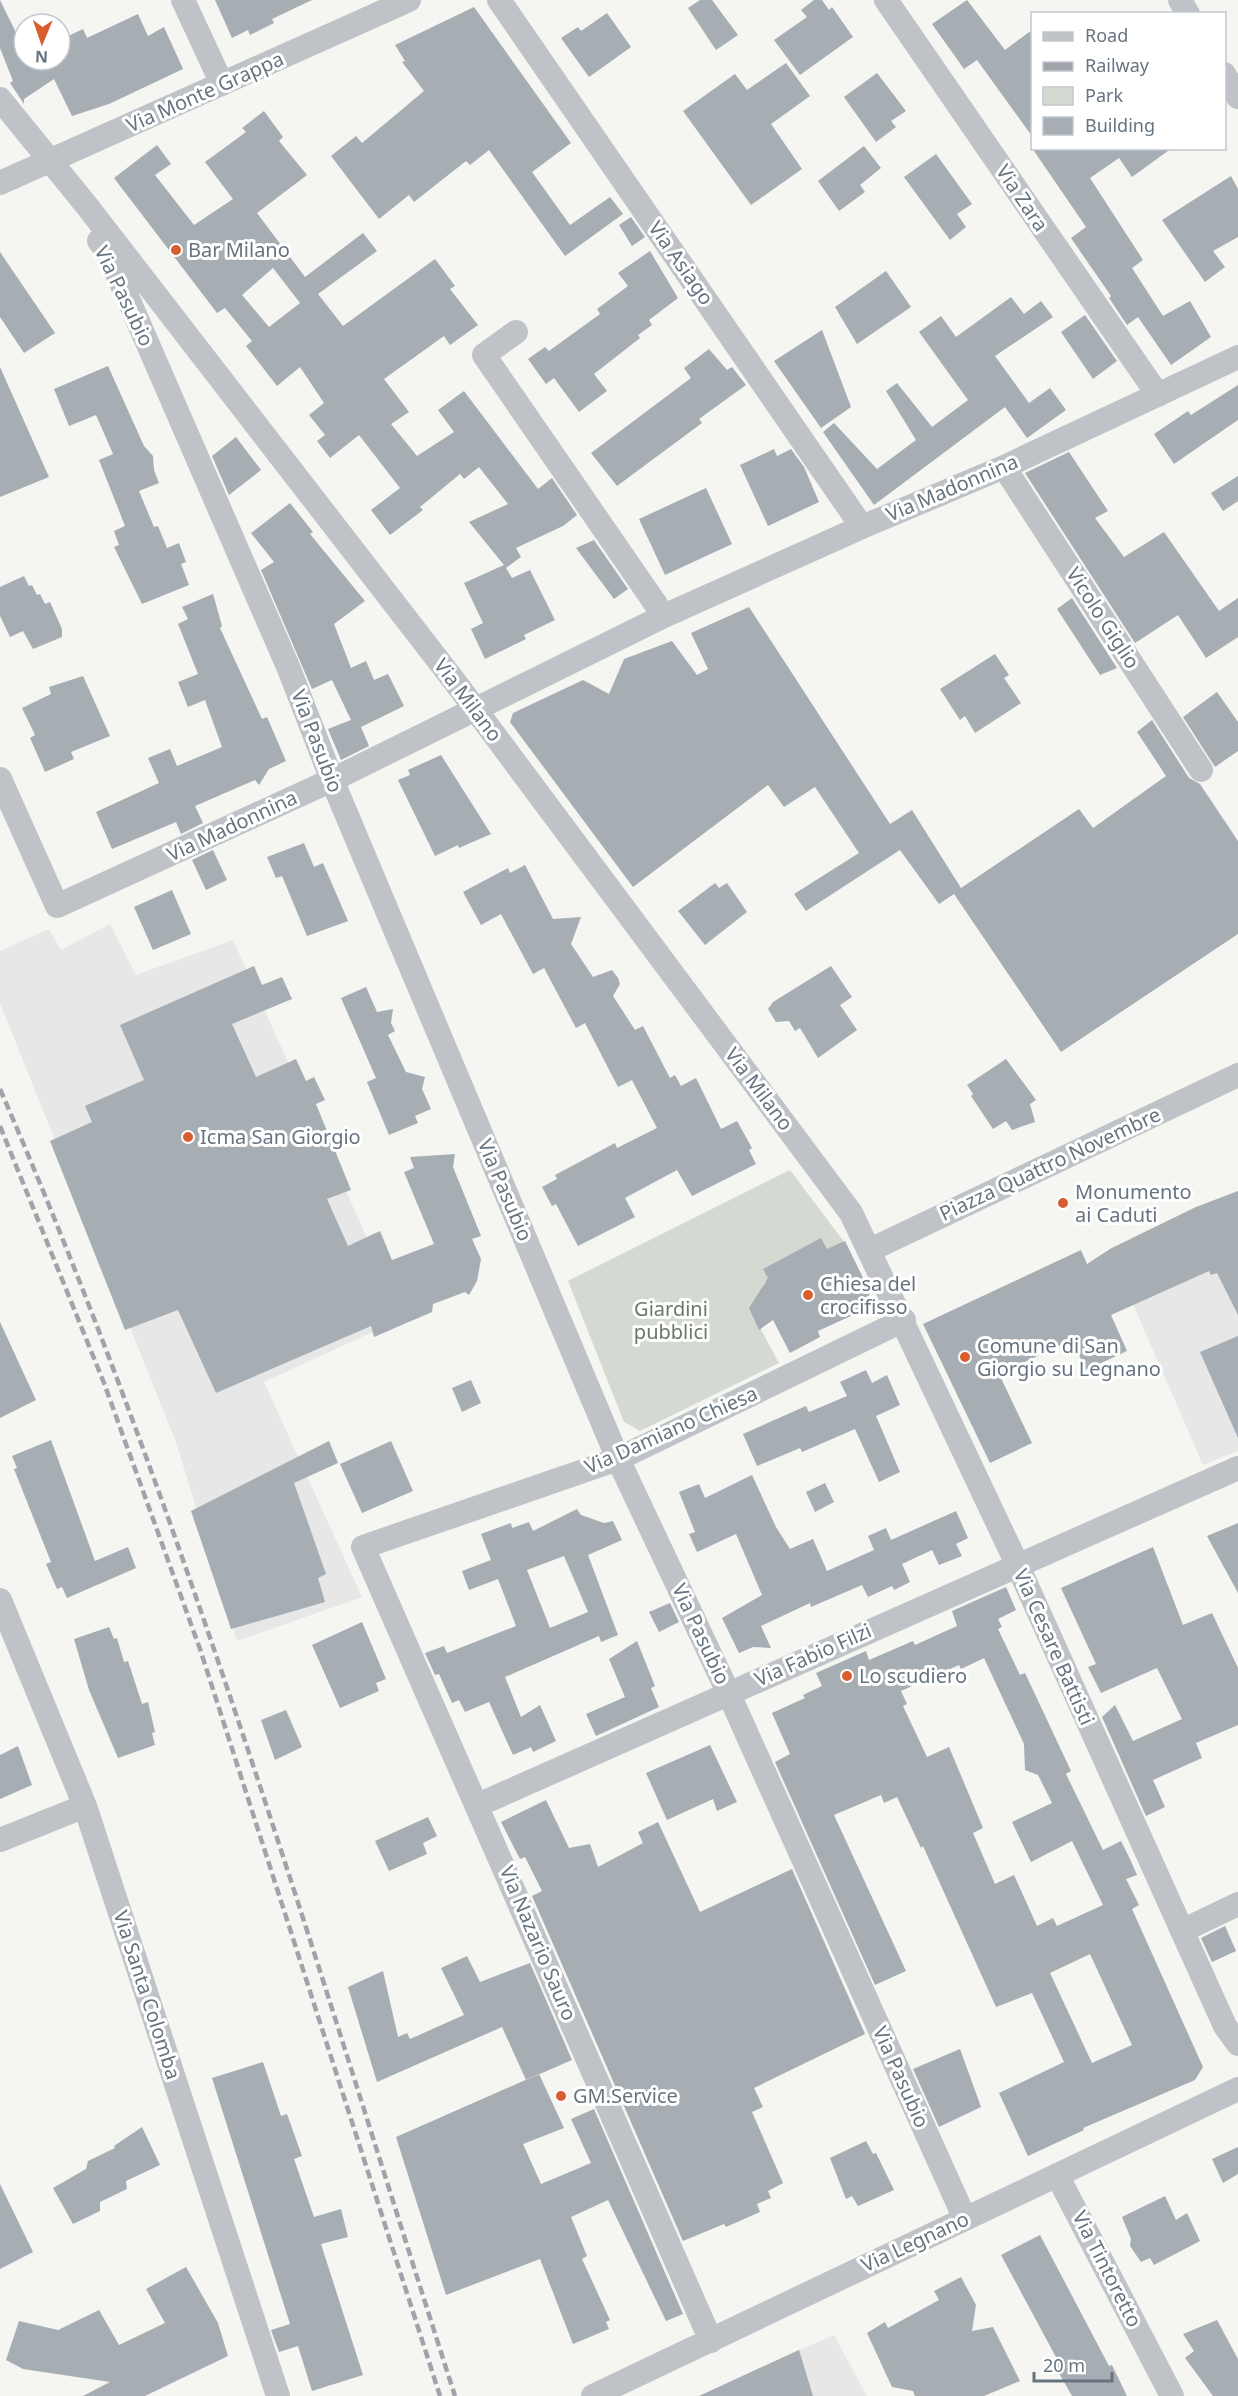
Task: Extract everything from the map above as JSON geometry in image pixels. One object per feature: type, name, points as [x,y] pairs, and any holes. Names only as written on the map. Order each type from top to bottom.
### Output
[{"type":"street","points":[[183,0],[222,84]]},
{"type":"street","name":"Via Monte Grappa","points":[[0,183],[222,84],[382,5],[409,0]]},
{"type":"street","name":"Via Asiago","points":[[499,0],[862,527]]},
{"type":"street","name":"Via Zara","points":[[886,0],[1158,395]]},
{"type":"street","points":[[1226,77],[1238,97]]},
{"type":"street","points":[[0,99],[49,162]]},
{"type":"street","name":"Via Milano","points":[[49,162],[94,215],[474,708],[851,1212],[870,1250]]},
{"type":"street","name":"Via Pasubio","points":[[49,162],[53,179],[106,249],[289,669],[332,780],[618,1459],[728,1692],[964,2219]]},
{"type":"street","points":[[516,332],[484,355],[664,616]]},
{"type":"street","name":"Via Madonnina","points":[[0,779],[57,906],[332,780],[664,616],[862,527],[1004,467],[1238,357]]},
{"type":"street","name":"Vicolo Giglio","points":[[1004,467],[1202,770]]},
{"type":"street","name":"Piazza Quattro Novembre","points":[[870,1250],[1236,1082]]},
{"type":"street","name":"Via Cesare Battisti","points":[[870,1250],[1017,1564],[1225,2026],[1238,2044]]},
{"type":"street","name":"Via Damiano Chiesa","points":[[363,1547],[618,1459],[904,1320]]},
{"type":"street","name":"Via Fabio Filzi","points":[[478,1805],[728,1692],[1238,1468]]},
{"type":"street","name":"Via Nazario Sauro","points":[[363,1547],[711,2341]]},
{"type":"street","name":"Via Santa Colomba","points":[[0,1600],[85,1806],[278,2396]]},
{"type":"street","points":[[0,1840],[85,1806]]},
{"type":"street","points":[[1182,1931],[1238,1904]]},
{"type":"street","name":"Via Legnano","points":[[593,2396],[1238,2089]]},
{"type":"street","name":"Via Tintoretto","points":[[1057,2175],[1172,2396]]},
{"type":"shaded area","name":"Icma San Giorgio","points":[[110,924],[136,975],[233,940],[403,1318],[264,1382],[362,1597],[237,1641],[176,1442],[0,1003],[0,951],[49,929],[61,950]]},
{"type":"shaded area","points":[[1238,1191],[1238,1451],[1203,1465],[1109,1249],[1196,1207]]},
{"type":"shaded area","points":[[834,2335],[867,2396],[699,2396],[799,2350]]},
{"type":"green space","name":"Giardini pubblici","points":[[790,1170],[848,1247],[764,1283],[751,1311],[779,1363],[640,1431],[624,1422],[568,1281]]},
{"type":"building","points":[[0,0],[12,24],[12,72],[72,72],[72,34],[83,29],[87,38],[138,14],[148,36],[164,27],[183,69],[109,104],[72,116],[54,79],[24,99],[24,104],[10,83],[13,81],[0,48]]},
{"type":"building","points":[[215,0],[312,0],[272,19],[274,23],[250,35],[248,30],[232,38]]},
{"type":"building","points":[[700,0],[712,0],[738,35],[716,50],[688,8]]},
{"type":"building","points":[[814,0],[822,0],[829,10],[832,7],[853,37],[800,75],[774,40],[807,17],[801,10]]},
{"type":"building","points":[[967,0],[1005,50],[1031,31],[1031,135],[977,60],[964,69],[932,24]]},
{"type":"building","points":[[474,7],[571,143],[532,172],[570,225],[610,197],[623,214],[565,256],[489,150],[470,165],[466,161],[414,202],[409,195],[379,219],[331,156],[356,136],[362,143],[424,91],[402,62],[405,61],[395,45]]},
{"type":"building","points":[[607,13],[631,47],[589,77],[561,38],[578,27],[581,31]]},
{"type":"building","points":[[786,63],[810,96],[771,124],[802,169],[751,205],[683,111],[735,74],[747,90]]},
{"type":"building","points":[[877,73],[906,111],[891,121],[896,127],[876,142],[844,97]]},
{"type":"building","points":[[264,111],[283,137],[279,141],[307,175],[257,213],[305,277],[363,233],[377,251],[318,294],[343,326],[435,259],[455,286],[450,289],[478,325],[450,345],[444,336],[384,379],[409,412],[391,424],[417,456],[454,432],[438,410],[464,391],[538,489],[552,478],[577,515],[563,526],[516,548],[521,557],[506,568],[512,578],[530,570],[555,620],[524,635],[526,639],[485,659],[471,629],[483,623],[464,583],[504,565],[469,522],[508,504],[479,467],[464,479],[460,474],[420,507],[423,510],[390,535],[371,510],[400,488],[359,435],[330,458],[317,441],[325,435],[309,415],[324,403],[300,367],[277,386],[246,346],[252,341],[225,308],[217,313],[114,178],[157,145],[171,164],[155,175],[194,225],[233,199],[205,162],[246,132],[242,128]],"holes":[[[273,268],[300,303],[269,327],[242,295]]]},
{"type":"building","points":[[864,146],[881,168],[860,185],[865,192],[839,211],[818,181]]},
{"type":"building","points":[[1033,150],[1169,150],[1132,177],[1119,158],[1090,178],[1143,260],[1132,268],[1163,316],[1190,301],[1211,337],[1171,365],[1138,317],[1127,325],[1109,298],[1111,296],[1071,238],[1086,227]]},
{"type":"building","points":[[936,154],[972,204],[957,214],[966,227],[950,240],[904,177]]},
{"type":"building","points":[[1231,176],[1238,189],[1238,237],[1213,251],[1225,267],[1205,282],[1162,220]]},
{"type":"building","points":[[631,217],[645,237],[632,246],[619,225]]},
{"type":"building","points":[[650,251],[678,298],[649,320],[652,325],[638,335],[640,338],[594,374],[607,391],[579,412],[554,378],[546,384],[528,359],[545,347],[549,351],[600,314],[597,309],[628,286],[618,273]]},
{"type":"building","points":[[0,252],[55,333],[24,353],[0,317]]},
{"type":"building","points":[[886,271],[911,307],[857,344],[835,307]]},
{"type":"building","points":[[1011,297],[1024,314],[1041,301],[1053,317],[995,356],[1029,403],[1050,388],[1066,410],[1027,438],[1005,407],[874,505],[823,432],[834,423],[877,469],[916,440],[886,391],[897,383],[932,427],[968,400],[919,332],[941,316],[956,337]]},
{"type":"building","points":[[1085,315],[1117,361],[1093,379],[1061,332]]},
{"type":"building","points":[[822,330],[851,407],[821,428],[774,361]]},
{"type":"building","points":[[709,349],[727,370],[732,367],[746,385],[699,419],[702,423],[617,486],[591,453],[691,378],[684,368]]},
{"type":"building","points":[[108,366],[144,446],[153,456],[154,470],[159,483],[139,491],[154,527],[158,526],[167,548],[179,543],[186,562],[181,564],[189,585],[142,604],[114,547],[119,545],[114,531],[125,526],[99,460],[113,454],[96,415],[69,426],[54,389]]},
{"type":"building","points":[[0,367],[49,477],[0,497]]},
{"type":"building","points":[[1238,385],[1238,420],[1174,464],[1154,434],[1188,411],[1191,415]]},
{"type":"building","points":[[236,437],[261,470],[229,495],[212,456]]},
{"type":"building","points":[[774,449],[777,456],[791,449],[804,467],[819,502],[768,526],[740,465]]},
{"type":"building","points":[[1069,452],[1108,511],[1095,518],[1124,557],[1164,532],[1219,611],[1238,598],[1238,637],[1206,658],[1178,615],[1135,643],[1025,473]]},
{"type":"building","points":[[1238,476],[1238,501],[1223,511],[1211,493]]},
{"type":"building","points":[[706,488],[732,544],[665,575],[639,519]]},
{"type":"building","points":[[290,503],[313,532],[310,534],[365,601],[334,624],[351,668],[366,661],[374,680],[388,674],[404,706],[361,727],[369,746],[341,760],[328,729],[351,720],[332,680],[312,689],[261,570],[274,562],[251,533]]},
{"type":"building","points":[[594,540],[628,589],[614,599],[576,548]]},
{"type":"building","points":[[24,576],[37,595],[40,594],[45,604],[50,602],[62,629],[62,637],[33,649],[23,631],[10,637],[0,616],[0,587]]},
{"type":"building","points":[[213,594],[222,626],[220,628],[262,719],[267,717],[286,761],[269,769],[259,785],[255,780],[195,806],[203,823],[181,834],[176,822],[112,849],[96,812],[159,783],[148,758],[170,749],[177,766],[222,747],[205,700],[188,707],[178,682],[198,674],[178,624],[188,619],[182,607]]},
{"type":"building","points":[[1072,598],[1117,668],[1100,675],[1057,609]]},
{"type":"building","points":[[749,607],[890,824],[912,810],[961,888],[1079,809],[1093,828],[1166,776],[1137,732],[1152,720],[1189,778],[1200,784],[1238,841],[1238,934],[1061,1052],[954,894],[939,904],[900,850],[806,911],[794,894],[859,853],[815,787],[784,807],[768,785],[633,887],[510,722],[513,713],[583,680],[609,694],[624,659],[672,641],[697,675],[708,669],[691,633]]},
{"type":"building","points":[[995,654],[1009,675],[1004,678],[1021,703],[975,733],[965,716],[960,720],[940,689]]},
{"type":"building","points":[[83,676],[110,736],[71,752],[74,759],[45,772],[30,738],[35,735],[22,708],[51,694],[49,687]]},
{"type":"building","points":[[1217,692],[1238,722],[1238,751],[1215,767],[1183,717]]},
{"type":"building","points":[[441,755],[491,834],[459,848],[458,845],[435,856],[398,780],[410,775],[408,770]]},
{"type":"building","points":[[304,843],[314,867],[323,863],[348,921],[307,936],[282,876],[276,878],[267,857]]},
{"type":"building","points":[[213,850],[227,880],[206,890],[192,860]]},
{"type":"building","points":[[525,865],[553,919],[581,917],[571,944],[593,977],[612,970],[618,978],[620,984],[613,996],[635,1030],[643,1026],[670,1078],[675,1075],[681,1086],[696,1078],[721,1129],[737,1121],[752,1148],[749,1150],[756,1164],[692,1196],[677,1170],[625,1198],[635,1217],[578,1246],[556,1204],[552,1206],[542,1187],[557,1179],[555,1175],[615,1143],[617,1148],[657,1128],[632,1080],[618,1087],[585,1023],[576,1028],[544,968],[533,974],[501,914],[481,925],[463,892],[508,868],[510,873]]},
{"type":"building","points":[[715,883],[719,888],[727,883],[747,912],[705,945],[678,911]]},
{"type":"building","points":[[172,890],[191,934],[153,950],[134,907]]},
{"type":"building","name":"Icma San Giorgio","points":[[254,966],[262,985],[282,977],[292,999],[232,1024],[256,1077],[296,1059],[306,1081],[314,1077],[325,1100],[316,1104],[351,1190],[327,1199],[348,1246],[380,1231],[392,1260],[434,1244],[404,1172],[414,1168],[410,1157],[455,1154],[453,1167],[481,1236],[472,1239],[481,1259],[477,1281],[469,1295],[465,1292],[433,1304],[432,1312],[374,1337],[371,1326],[216,1393],[178,1310],[125,1330],[50,1141],[92,1122],[85,1106],[144,1080],[120,1025]]},
{"type":"building","points":[[831,966],[852,997],[840,1005],[857,1030],[818,1058],[800,1028],[795,1031],[789,1021],[776,1022],[768,1009],[773,1002]]},
{"type":"building","points":[[366,987],[377,1012],[393,1009],[391,1023],[395,1031],[388,1035],[406,1072],[425,1077],[422,1089],[431,1109],[415,1116],[418,1123],[389,1135],[367,1082],[376,1078],[341,998]]},
{"type":"building","points":[[1006,1059],[1036,1100],[1030,1104],[1035,1122],[1012,1130],[1006,1121],[993,1129],[971,1096],[973,1094],[967,1085]]},
{"type":"building","name":"Comune di San Giorgio su Legnano","points":[[1238,1191],[1238,1315],[1217,1273],[1211,1275],[1209,1271],[1111,1315],[1127,1351],[1086,1370],[1072,1340],[999,1374],[1032,1443],[990,1463],[923,1324],[1081,1250],[1087,1264],[1110,1249],[1196,1207]]},
{"type":"building","name":"Chiesa del crocifisso","points":[[821,1238],[827,1249],[845,1241],[870,1292],[864,1310],[818,1331],[820,1337],[790,1353],[773,1320],[759,1330],[749,1308],[768,1278],[763,1269]]},
{"type":"building","points":[[0,1322],[36,1400],[0,1418]]},
{"type":"building","points":[[1238,1336],[1238,1438],[1200,1352]]},
{"type":"building","points":[[866,1370],[872,1383],[887,1375],[900,1405],[876,1416],[900,1472],[879,1482],[855,1429],[802,1452],[800,1448],[757,1466],[743,1434],[806,1406],[809,1412],[847,1396],[840,1382]]},
{"type":"building","points":[[471,1380],[481,1403],[462,1412],[452,1388]]},
{"type":"building","points":[[51,1440],[95,1561],[128,1547],[136,1568],[67,1598],[62,1587],[57,1589],[46,1564],[51,1562],[14,1469],[17,1468],[12,1456]]},
{"type":"building","points":[[329,1441],[338,1463],[294,1483],[326,1574],[318,1578],[325,1602],[231,1629],[191,1511]]},
{"type":"building","points":[[391,1441],[413,1491],[362,1513],[340,1464]]},
{"type":"building","points":[[752,1475],[776,1527],[790,1549],[813,1539],[827,1571],[874,1550],[868,1536],[886,1528],[891,1540],[956,1511],[968,1538],[956,1544],[962,1556],[939,1565],[932,1550],[902,1564],[910,1582],[894,1590],[892,1586],[868,1597],[862,1585],[811,1607],[810,1603],[761,1626],[771,1648],[753,1647],[739,1653],[722,1618],[762,1595],[736,1534],[697,1552],[689,1534],[695,1532],[679,1492],[699,1484],[705,1498]]},
{"type":"building","points":[[825,1483],[834,1502],[815,1512],[806,1492]]},
{"type":"building","points":[[577,1509],[581,1515],[604,1523],[613,1521],[622,1540],[588,1555],[618,1635],[601,1642],[599,1636],[505,1677],[521,1717],[540,1705],[556,1741],[533,1752],[531,1747],[513,1755],[489,1702],[465,1712],[459,1700],[452,1703],[439,1674],[435,1675],[425,1653],[444,1646],[447,1653],[516,1626],[498,1579],[469,1590],[462,1571],[491,1560],[481,1534],[511,1523],[512,1528],[529,1522],[533,1531]],"holes":[[[564,1556],[588,1612],[550,1628],[527,1570]]]},
{"type":"building","points":[[1238,1523],[1238,1593],[1207,1536]]},
{"type":"building","points":[[1153,1547],[1183,1625],[1212,1613],[1238,1668],[1238,1725],[1196,1743],[1202,1758],[1153,1780],[1165,1807],[1146,1816],[1102,1717],[1115,1705],[1133,1741],[1182,1719],[1157,1668],[1101,1693],[1088,1667],[1096,1664],[1061,1588]]},
{"type":"building","points":[[1006,1587],[1016,1610],[998,1619],[1002,1627],[998,1629],[1020,1675],[1025,1673],[1071,1771],[1066,1774],[1103,1850],[1121,1841],[1130,1859],[1137,1875],[1126,1879],[1139,1905],[1132,1909],[1203,2067],[1195,2080],[1083,2128],[1084,2130],[1028,2156],[999,2093],[1064,2062],[1032,1993],[996,2007],[923,1846],[921,1848],[897,1797],[884,1803],[881,1795],[834,1815],[906,1971],[875,1985],[775,1762],[790,1754],[772,1713],[805,1698],[803,1695],[822,1686],[816,1673],[866,1651],[869,1660],[913,1641],[915,1645],[957,1626],[952,1611]],"holes":[[[984,1658],[1024,1744],[1025,1770],[1038,1775],[1052,1803],[1012,1822],[1031,1862],[1072,1841],[1103,1905],[1057,1926],[1053,1918],[1037,1926],[1014,1875],[995,1884],[973,1833],[983,1828],[949,1747],[927,1757],[903,1706],[907,1704],[901,1691],[959,1665],[961,1669]],[[1090,1954],[1132,2045],[1092,2063],[1050,1973]]]},
{"type":"building","points":[[670,1603],[679,1622],[659,1632],[649,1612]]},
{"type":"building","points":[[362,1622],[386,1679],[376,1683],[379,1691],[340,1708],[312,1645]]},
{"type":"building","points":[[109,1627],[114,1639],[117,1638],[124,1662],[128,1661],[142,1704],[148,1702],[155,1732],[152,1733],[155,1745],[118,1758],[89,1690],[74,1639]]},
{"type":"building","points":[[637,1641],[655,1686],[651,1688],[659,1707],[596,1736],[586,1714],[625,1697],[609,1659]]},
{"type":"building","points":[[286,1710],[302,1747],[275,1760],[261,1720]]},
{"type":"building","points":[[710,1745],[737,1802],[717,1811],[713,1799],[667,1820],[646,1773]]},
{"type":"building","points":[[18,1746],[32,1785],[0,1799],[0,1755]]},
{"type":"building","points":[[546,1800],[569,1848],[590,1844],[598,1867],[643,1843],[638,1832],[658,1822],[700,1912],[792,1869],[865,2034],[754,2088],[763,2107],[752,2112],[783,2183],[768,2191],[771,2198],[757,2204],[760,2212],[726,2227],[724,2224],[683,2241],[532,1896],[542,1891],[525,1857],[520,1859],[501,1822]]},
{"type":"building","points":[[428,1817],[437,1836],[423,1843],[427,1854],[389,1871],[375,1841]]},
{"type":"building","points":[[1225,1926],[1236,1951],[1212,1962],[1201,1938]]},
{"type":"building","points":[[467,1956],[480,1982],[530,1963],[572,2060],[526,2080],[502,2027],[377,2082],[348,1987],[383,1971],[398,2037],[407,2033],[410,2039],[464,2015],[441,1968]]},
{"type":"building","points":[[960,2049],[981,2107],[939,2127],[913,2069]]},
{"type":"building","points":[[263,2062],[281,2116],[287,2114],[302,2156],[294,2159],[314,2217],[341,2209],[348,2237],[321,2244],[363,2375],[312,2391],[298,2346],[279,2352],[271,2330],[290,2324],[212,2078]]},
{"type":"building","points":[[539,2074],[564,2128],[523,2144],[541,2184],[591,2163],[571,2119],[594,2109],[683,2314],[666,2321],[608,2200],[571,2217],[587,2256],[582,2259],[610,2320],[606,2322],[609,2329],[573,2344],[540,2259],[446,2295],[396,2137]]},
{"type":"building","points":[[142,2127],[160,2165],[126,2181],[127,2189],[100,2202],[100,2211],[73,2224],[53,2188],[86,2169],[88,2161],[115,2148],[114,2146]]},
{"type":"building","points":[[866,2141],[873,2154],[876,2153],[894,2190],[858,2206],[852,2196],[846,2199],[830,2158]]},
{"type":"building","points":[[1238,2147],[1238,2174],[1223,2183],[1212,2159]]},
{"type":"building","points":[[0,2184],[33,2252],[0,2269]]},
{"type":"building","points":[[1165,2196],[1176,2220],[1187,2213],[1200,2241],[1154,2265],[1150,2258],[1141,2262],[1130,2246],[1131,2239],[1122,2217]]},
{"type":"building","points":[[1040,2235],[1127,2396],[1072,2396],[1052,2361],[1057,2359],[1001,2255]]},
{"type":"building","points":[[186,2267],[218,2323],[228,2356],[145,2396],[83,2396],[110,2382],[23,2369],[6,2360],[19,2321],[58,2330],[99,2310],[119,2345],[165,2323],[146,2289]]},
{"type":"building","points":[[961,2277],[976,2305],[972,2331],[993,2327],[1020,2381],[984,2396],[915,2396],[913,2391],[892,2387],[867,2333],[885,2322],[888,2328],[939,2300],[934,2291]]},
{"type":"building","points":[[1217,2320],[1238,2359],[1238,2396],[1213,2396],[1185,2358],[1194,2351],[1183,2334]]},
{"type":"building","points":[[799,2350],[813,2396],[699,2396]]},
{"type":"railway","points":[[0,1089],[67,1249],[188,1573],[298,1901],[455,2396]]},
{"type":"railway","points":[[0,1126],[104,1383],[200,1649],[440,2396]]},
{"type":"place","name":"Bar Milano","points":[[176,250]]},
{"type":"place","name":"Icma San Giorgio","points":[[188,1137]]},
{"type":"place","name":"Monumento ai Caduti","points":[[1063,1203]]},
{"type":"place","name":"Chiesa del crocifisso","points":[[808,1295]]},
{"type":"place","name":"Comune di San Giorgio su Legnano","points":[[965,1357]]},
{"type":"place","name":"Lo scudiero","points":[[847,1676]]},
{"type":"place","name":"GM.Service","points":[[561,2096]]}]
